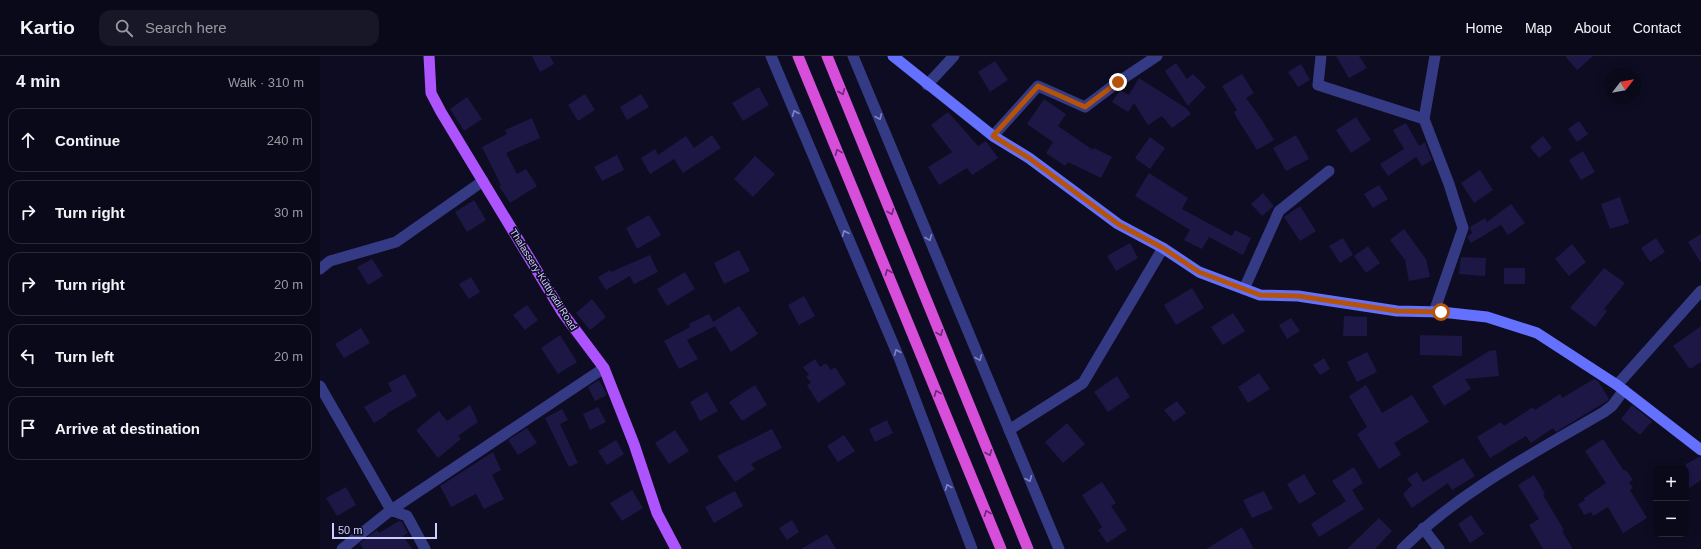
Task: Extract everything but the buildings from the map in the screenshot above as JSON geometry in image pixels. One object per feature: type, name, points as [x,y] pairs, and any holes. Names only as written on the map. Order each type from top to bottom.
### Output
[{"type":"highway","points":[[798,56],[1001,549]]},
{"type":"highway","points":[[827,56],[1028,549]]},
{"type":"main road","name":"Thalassery-Kuttiyadi Road","points":[[429,56],[430,93],[562,312],[604,368],[634,444],[657,513],[676,549]]},
{"type":"main road","points":[[893,56],[927,85],[993,136],[1029,158],[1118,224],[1163,248],[1199,272],[1260,295],[1298,296],[1397,311],[1487,316],[1537,333],[1620,387],[1701,450]]},
{"type":"street","points":[[771,56],[900,360],[972,549]]},
{"type":"street","points":[[853,56],[887,134],[1008,430],[1059,549]]},
{"type":"street","points":[[927,85],[954,56]]},
{"type":"street","points":[[993,136],[1038,86],[1085,107],[1118,82],[1157,56]]},
{"type":"street","points":[[1322,56],[1318,85],[1424,119]]},
{"type":"street","points":[[1434,312],[1463,228],[1449,184],[1424,119],[1435,56]]},
{"type":"street","points":[[1244,289],[1279,211],[1330,170]]},
{"type":"street","points":[[320,269],[330,261],[396,242],[483,181]]},
{"type":"street","points":[[1008,430],[1082,383],[1163,248]]},
{"type":"street","points":[[1402,549],[1423,528],[1482,485],[1612,406],[1620,387],[1701,290]]},
{"type":"street","points":[[342,549],[391,510],[604,368]]},
{"type":"street","points":[[320,386],[391,510],[407,516],[425,549]]},
{"type":"street","points":[[1423,528],[1439,549]]},
{"type":"route","points":[[1118,82],[1085,107],[1038,86],[993,136],[1029,158],[1118,224],[1163,248],[1199,272],[1260,295],[1298,296],[1397,311],[1441,312]]}]
